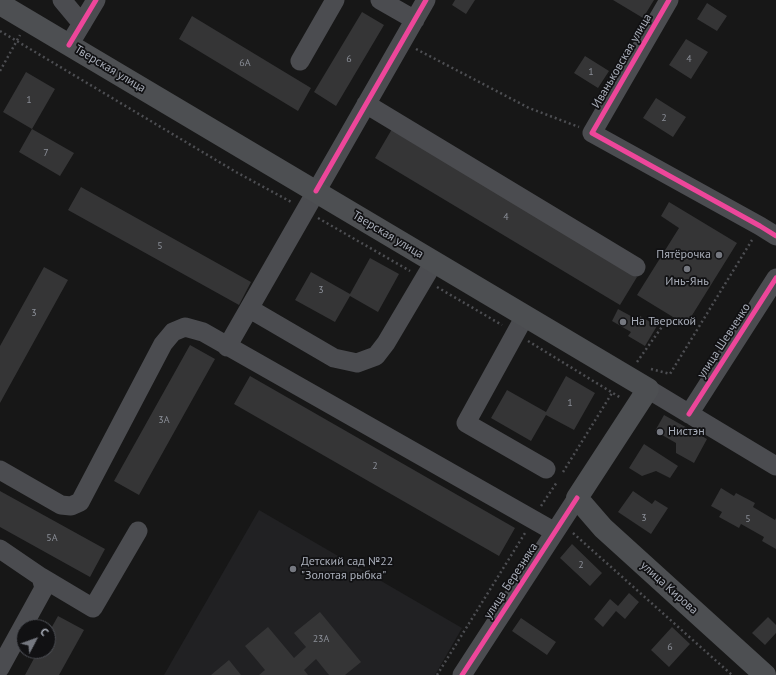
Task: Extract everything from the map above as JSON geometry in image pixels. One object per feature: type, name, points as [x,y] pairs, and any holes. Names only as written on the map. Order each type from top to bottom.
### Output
[{"type":"main road","name":"Тверская улица","points":[[0,5],[526,316],[622,386],[648,379]]},
{"type":"main road","name":"улица Березняка","points":[[577,498],[648,379]]},
{"type":"main road","name":"улица Кирова","points":[[577,498],[603,528],[765,675]]},
{"type":"street","points":[[62,0],[82,24]]},
{"type":"street","points":[[69,45],[96,0]]},
{"type":"street","points":[[300,61],[335,0]]},
{"type":"street","points":[[380,0],[415,20]]},
{"type":"street","points":[[227,347],[426,0]]},
{"type":"street","name":"Иваньковская улица","points":[[592,133],[669,0]]},
{"type":"street","points":[[366,104],[636,267]]},
{"type":"street","points":[[592,133],[776,236]]},
{"type":"street","points":[[250,309],[334,358],[357,363],[376,356],[386,343],[434,262]]},
{"type":"street","name":"улица Шевченко","points":[[689,414],[776,278]]},
{"type":"street","points":[[526,316],[466,423],[546,469]]},
{"type":"street","points":[[0,470],[61,505],[71,506],[80,502],[164,344],[173,332],[185,327],[203,332],[227,347],[557,529]]},
{"type":"street","name":"Тверская улица","points":[[648,379],[689,414],[776,466]]},
{"type":"street","name":"улица Березняка","points":[[462,675],[577,498]]},
{"type":"street","points":[[0,549],[41,577],[93,608],[138,531]]},
{"type":"street","points":[[0,668],[44,588],[41,577]]},
{"type":"path","points":[[0,71],[28,21]]},
{"type":"path","points":[[402,41],[529,108],[592,133]]},
{"type":"path","points":[[648,379],[670,374],[760,226]]},
{"type":"path","points":[[622,386],[664,324]]},
{"type":"path","points":[[557,529],[573,533],[732,675]]},
{"type":"shaded area","name":"Детский сад №22 \"Золотая рыбка\"","points":[[259,510],[462,628],[435,675],[164,675]]},
{"type":"building","points":[[455,0],[475,0],[466,14],[452,5]]},
{"type":"building","points":[[613,0],[654,0],[643,18]]},
{"type":"building","points":[[707,3],[727,16],[717,31],[697,19]]},
{"type":"building","points":[[362,12],[384,25],[336,106],[314,92]]},
{"type":"building","points":[[192,16],[311,88],[298,111],[179,39]]},
{"type":"building","points":[[686,39],[708,52],[691,79],[669,65]]},
{"type":"building","points":[[585,56],[609,71],[598,88],[574,73]]},
{"type":"building","points":[[26,72],[55,89],[32,129],[3,112]]},
{"type":"building","points":[[656,98],[686,117],[673,137],[643,118]]},
{"type":"building","points":[[32,129],[74,153],[60,176],[19,152]]},
{"type":"building","points":[[392,129],[637,277],[620,305],[375,158]]},
{"type":"building","points":[[81,187],[251,282],[239,305],[68,210]]},
{"type":"building","name":"Инь-Янь","points":[[669,202],[737,243],[686,325],[637,295],[679,228],[661,216]]},
{"type":"building","points":[[370,258],[399,274],[378,312],[350,296],[335,322],[295,300],[311,272],[350,294]]},
{"type":"building","points":[[44,267],[68,280],[0,403],[0,346]]},
{"type":"building","points":[[618,309],[638,320],[640,316],[657,326],[645,346],[628,336],[631,332],[612,321]]},
{"type":"building","points":[[190,345],[215,359],[139,495],[114,481]]},
{"type":"building","points":[[250,376],[515,528],[499,556],[234,404]]},
{"type":"building","points":[[566,376],[595,393],[574,430],[546,415],[531,441],[491,418],[507,390],[546,412]]},
{"type":"building","points":[[664,415],[707,439],[694,463],[676,453],[676,443],[655,431]]},
{"type":"building","points":[[644,444],[678,466],[670,478],[656,471],[642,476],[629,468]]},
{"type":"building","points":[[721,488],[734,496],[736,493],[755,503],[753,507],[775,520],[776,518],[776,549],[762,541],[764,537],[741,524],[739,528],[719,517],[722,512],[711,506]]},
{"type":"building","points":[[0,491],[105,549],[90,577],[0,527]]},
{"type":"building","points":[[633,491],[652,504],[655,500],[668,508],[651,534],[618,512]]},
{"type":"building","points":[[572,544],[602,573],[590,586],[560,558]]},
{"type":"building","points":[[629,593],[639,602],[625,619],[616,611],[603,627],[594,619],[610,599],[618,606]]},
{"type":"building","points":[[320,612],[361,662],[345,675],[329,675],[316,659],[304,670],[308,675],[259,675],[265,670],[245,646],[268,627],[294,658],[306,647],[294,633]]},
{"type":"building","points":[[58,616],[84,630],[59,675],[25,675],[34,659],[56,659],[56,620]]},
{"type":"building","points":[[768,617],[776,625],[776,633],[765,645],[752,633]]},
{"type":"building","points":[[521,618],[556,642],[547,655],[512,631]]},
{"type":"building","points":[[672,627],[690,644],[669,667],[651,650]]},
{"type":"building","points":[[229,660],[241,675],[211,675]]},
{"type":"cycle path","points":[[69,45],[96,0]]},
{"type":"cycle path","points":[[316,191],[426,0]]},
{"type":"cycle path","points":[[669,0],[592,133],[776,236]]},
{"type":"cycle path","points":[[689,414],[776,278]]},
{"type":"cycle path","points":[[462,675],[577,498]]},
{"type":"place","name":"Пятёрочка","points":[[719,255]]},
{"type":"place","name":"Инь-Янь","points":[[687,269]]},
{"type":"place","name":"На Тверской","points":[[623,322]]},
{"type":"place","name":"Нистэн","points":[[660,432]]},
{"type":"place","name":"Детский сад №22 \"Золотая рыбка\"","points":[[293,569]]}]
